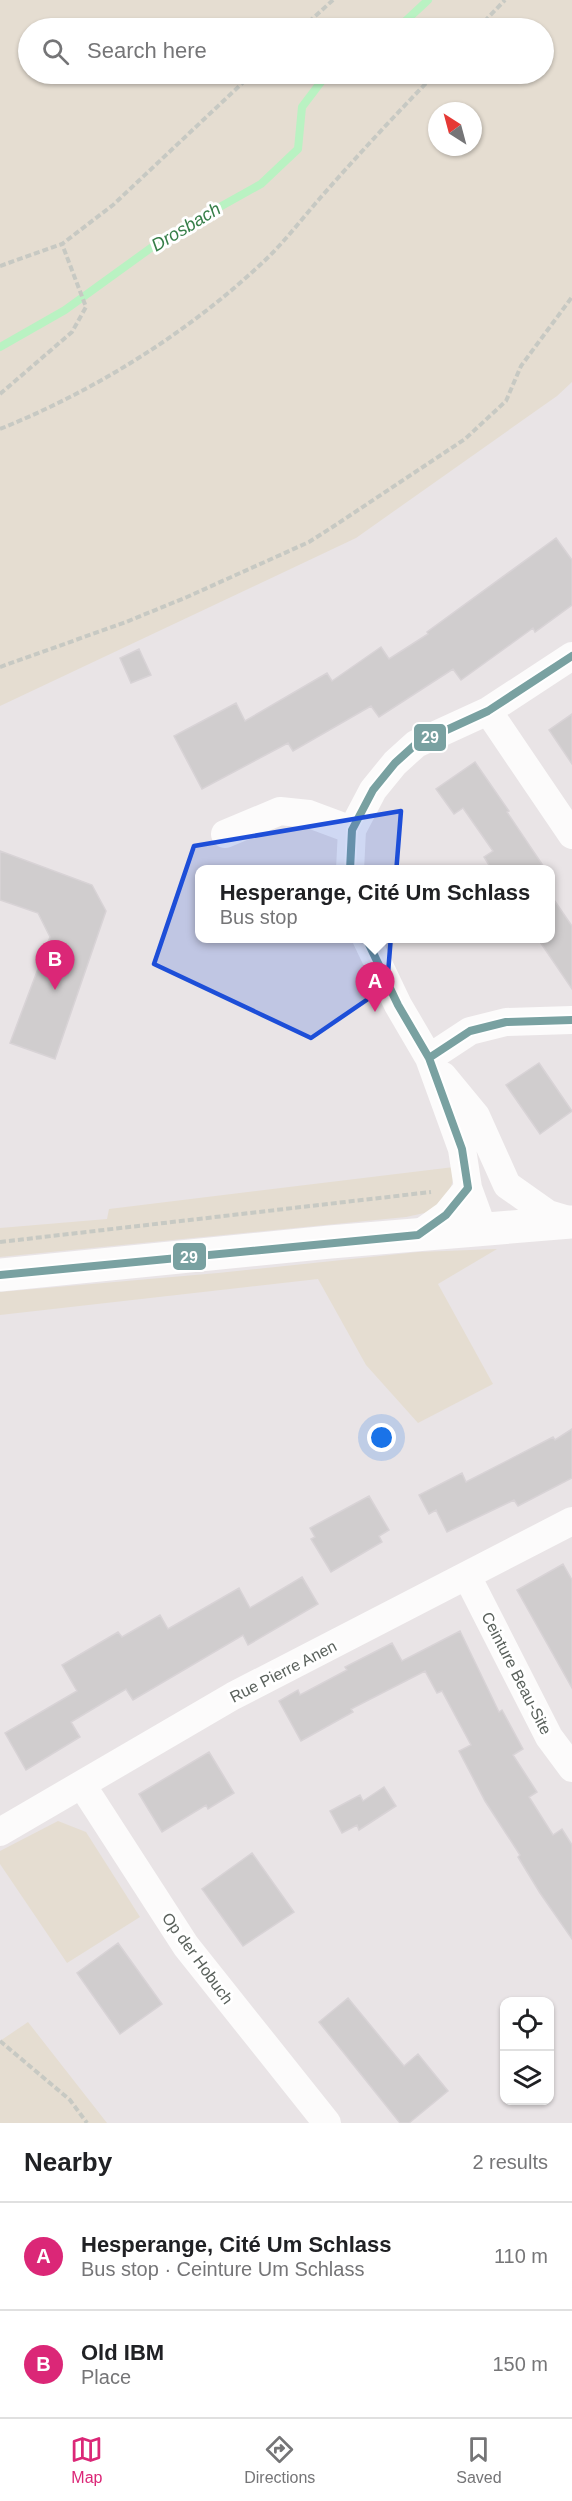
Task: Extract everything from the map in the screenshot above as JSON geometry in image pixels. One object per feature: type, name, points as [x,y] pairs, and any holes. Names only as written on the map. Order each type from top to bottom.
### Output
[{"type":"main road","points":[[0,1275],[572,1222]]},
{"type":"street","points":[[350,865],[352,830],[373,790],[395,763],[416,744],[488,711],[572,656]]},
{"type":"street","points":[[488,711],[572,835]]},
{"type":"street","points":[[225,834],[280,810],[309,814],[352,830]]},
{"type":"street","points":[[368,943],[398,1005],[429,1058],[476,1116],[507,1185],[548,1214],[572,1222]]},
{"type":"street","points":[[429,1058],[470,1031],[506,1022],[572,1020]]},
{"type":"street","points":[[429,1058],[462,1149],[468,1188],[483,1229]]},
{"type":"street","points":[[483,1229],[507,1185]]},
{"type":"street","points":[[418,1235],[446,1215],[468,1188]]},
{"type":"street","name":"Rue Pierre Anen","points":[[0,1832],[233,1696],[572,1521]]},
{"type":"street","name":"Ceinture Beau-Site","points":[[467,1576],[549,1737],[572,1768]]},
{"type":"street","name":"Op der Hobuch","points":[[82,1785],[186,1946],[327,2123]]},
{"type":"path","points":[[313,18],[333,0]]},
{"type":"path","points":[[488,18],[506,0]]},
{"type":"path","points":[[0,266],[62,244],[113,205],[241,84]]},
{"type":"path","points":[[0,429],[37,414],[138,358],[203,315],[262,264],[381,130],[425,84]]},
{"type":"path","points":[[0,394],[72,332],[86,307],[62,244]]},
{"type":"path","points":[[0,667],[126,622],[187,597],[309,542],[334,526],[465,439],[506,401],[521,366],[572,297]]},
{"type":"path","points":[[0,1242],[439,1191]]},
{"type":"path","points":[[0,2041],[70,2100],[87,2123]]},
{"type":"highlighted area","points":[[401,811],[387,986],[311,1038],[154,964],[194,846]]},
{"type":"shaded area","points":[[0,0],[572,0],[572,382],[557,396],[356,538],[0,706]]},
{"type":"shaded area","points":[[454,1167],[452,1184],[438,1210],[406,1217],[0,1257],[0,1228],[107,1219],[109,1209]]},
{"type":"shaded area","points":[[497,1249],[438,1284],[493,1384],[418,1423],[366,1365],[318,1279],[0,1315],[0,1292],[218,1273],[418,1252]]},
{"type":"shaded area","points":[[58,1821],[86,1832],[140,1917],[67,1963],[0,1864],[0,1851]]},
{"type":"shaded area","points":[[28,2022],[107,2123],[0,2123],[0,2041]]},
{"type":"building","points":[[556,538],[572,560],[572,605],[535,632],[533,628],[461,680],[453,669],[379,717],[371,706],[293,751],[288,743],[202,789],[174,736],[236,703],[245,721],[327,673],[332,681],[381,647],[389,659],[428,634],[427,632]]},
{"type":"building","points":[[139,649],[151,675],[131,683],[120,658]]},
{"type":"building","points":[[572,714],[572,764],[549,730]]},
{"type":"building","points":[[475,762],[543,865],[489,865],[484,857],[493,851],[463,808],[454,814],[436,789]]},
{"type":"building","points":[[0,851],[92,885],[106,911],[55,1059],[10,1043],[50,937],[38,913],[0,900]]},
{"type":"building","points":[[555,901],[572,926],[572,989],[541,943],[555,943]]},
{"type":"building","points":[[539,1063],[572,1111],[540,1134],[506,1085]]},
{"type":"building","points":[[572,1429],[572,1478],[518,1506],[514,1500],[447,1532],[436,1510],[429,1514],[419,1495],[462,1473],[466,1482],[553,1437],[555,1440]]},
{"type":"building","points":[[369,1496],[389,1530],[379,1536],[382,1542],[331,1572],[311,1539],[315,1537],[310,1528]]},
{"type":"building","points":[[563,1564],[572,1580],[572,1688],[517,1590]]},
{"type":"building","points":[[302,1577],[318,1604],[248,1645],[243,1635],[133,1700],[126,1689],[71,1722],[80,1737],[26,1770],[5,1733],[77,1691],[62,1665],[118,1632],[122,1637],[160,1615],[168,1629],[239,1588],[250,1608]]},
{"type":"building","points":[[460,1631],[499,1712],[502,1710],[523,1749],[513,1755],[537,1792],[529,1797],[553,1835],[562,1829],[572,1845],[572,1939],[540,1893],[518,1857],[520,1855],[485,1801],[459,1751],[471,1745],[442,1691],[437,1693],[425,1671],[351,1709],[353,1712],[301,1741],[279,1701],[298,1690],[300,1695],[347,1670],[345,1667],[392,1643],[402,1661]]},
{"type":"building","points":[[209,1752],[234,1793],[208,1809],[206,1805],[162,1832],[139,1794]]},
{"type":"building","points":[[384,1787],[396,1806],[359,1830],[357,1825],[342,1833],[330,1811],[360,1795],[363,1801]]},
{"type":"building","points":[[252,1853],[294,1912],[243,1946],[202,1889]]},
{"type":"building","points":[[118,1943],[162,2004],[120,2034],[77,1973]]},
{"type":"building","points":[[348,1998],[404,2066],[418,2054],[448,2091],[409,2123],[400,2123],[319,2022]]},
{"type":"waterway","name":"Drosbach","points":[[409,18],[428,0]]},
{"type":"waterway","name":"Drosbach","points":[[0,347],[65,310],[166,237],[261,184],[298,149],[302,107],[319,84]]},
{"type":"transit line","name":"29","points":[[350,865],[352,830],[373,790],[395,763],[416,744],[488,711],[572,656]]},
{"type":"transit line","name":"29","points":[[0,1275],[418,1235],[446,1215],[468,1188],[462,1149],[429,1058],[398,1005],[368,943]]},
{"type":"transit line","name":"29","points":[[429,1058],[470,1031],[506,1022],[572,1020]]},
{"type":"place","name":"Old IBM","points":[[55,990]]},
{"type":"place","name":"Hesperange, Cité Um Schlass","points":[[375,1012]]}]
